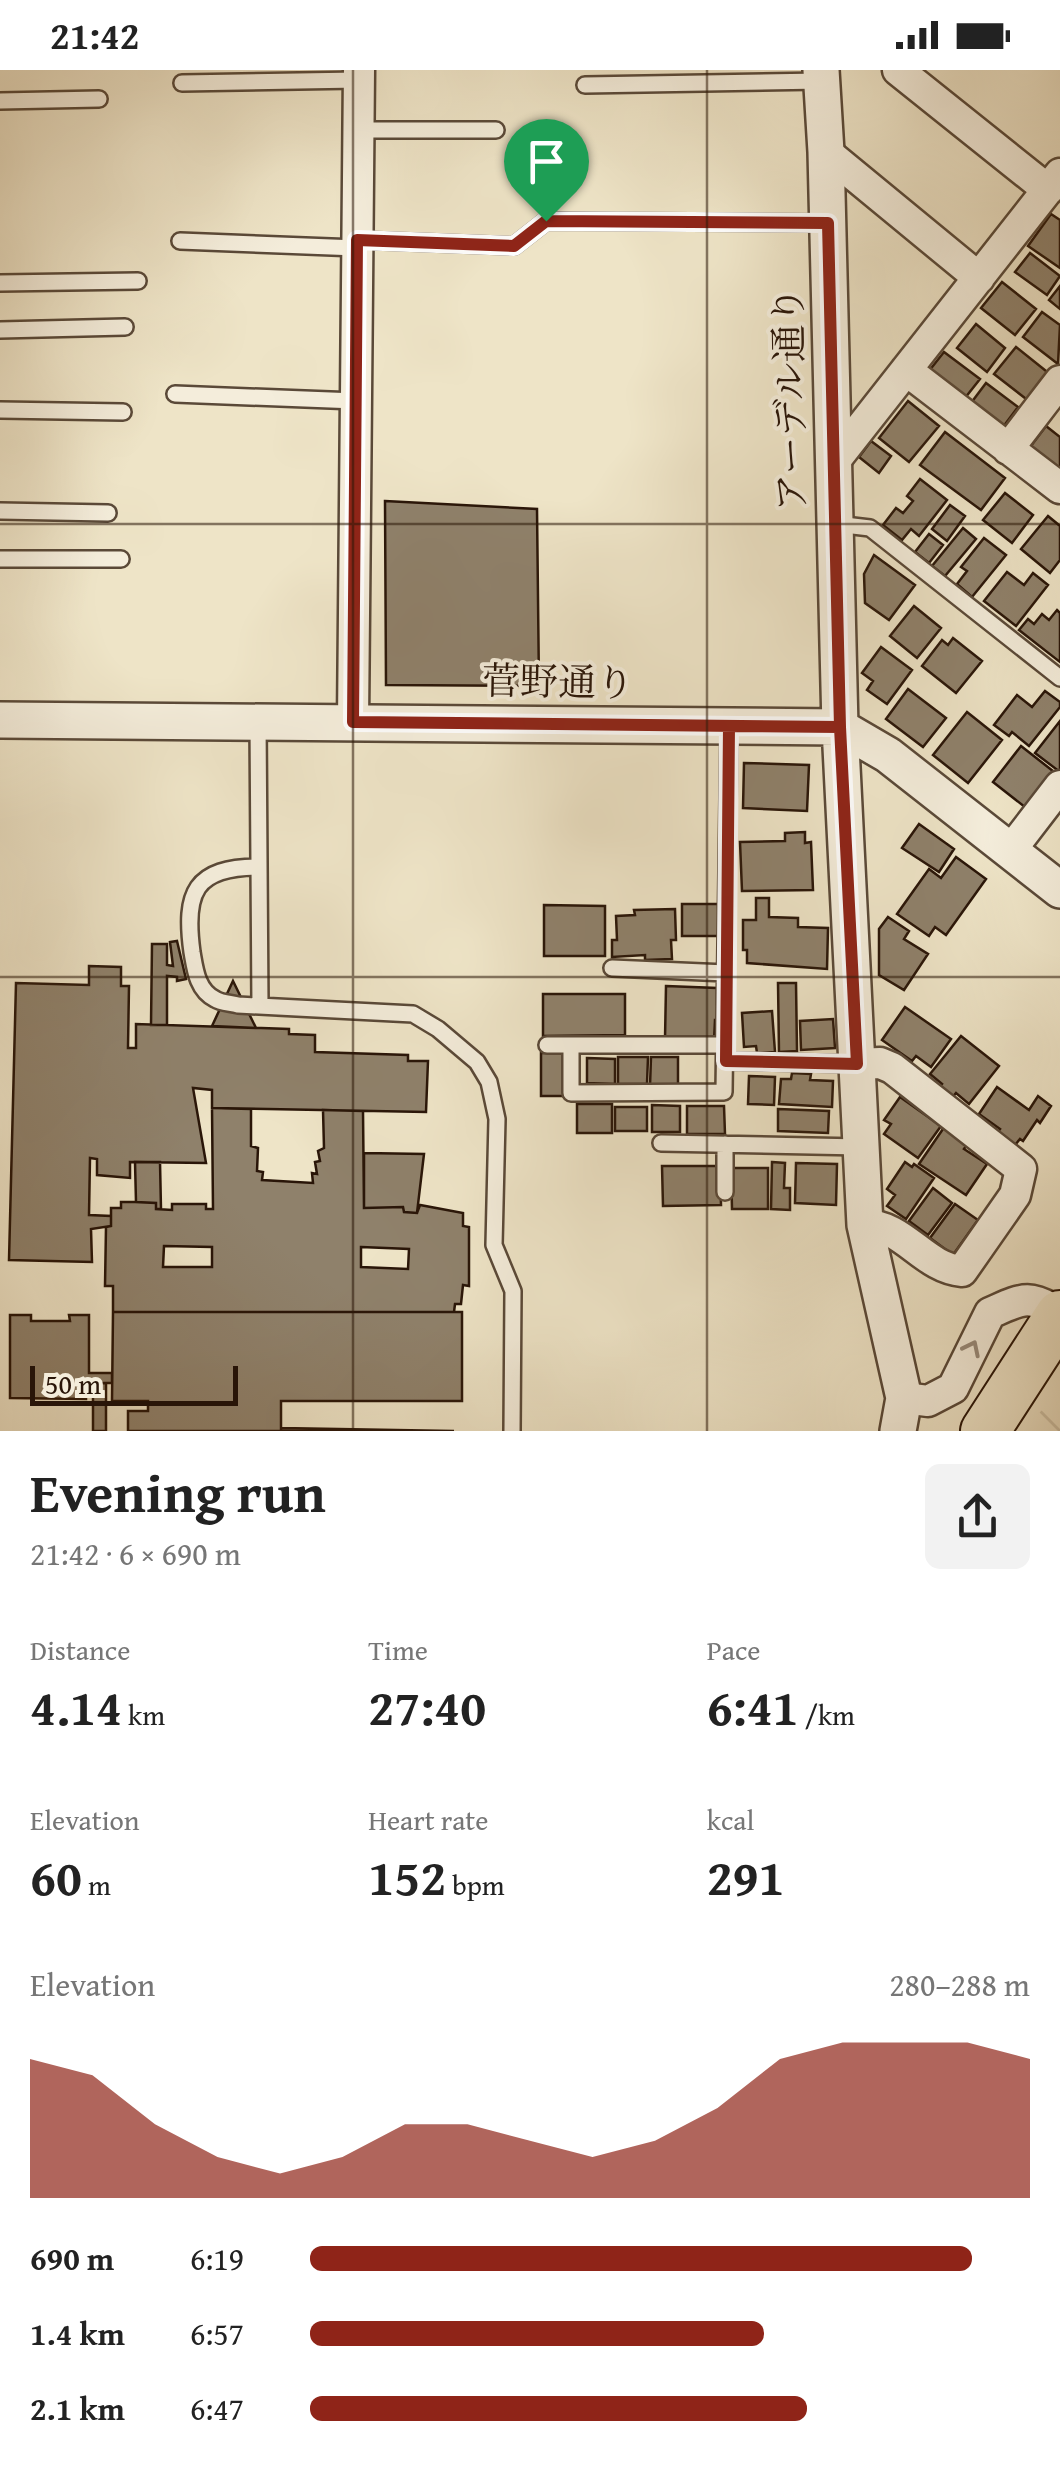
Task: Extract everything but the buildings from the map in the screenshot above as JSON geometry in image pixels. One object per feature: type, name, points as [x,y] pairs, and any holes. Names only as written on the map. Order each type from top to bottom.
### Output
[{"type":"highway","points":[[985,1431],[1060,1314]]},
{"type":"street","points":[[833,463],[1054,182],[898,70]]},
{"type":"street","points":[[353,722],[358,75]]},
{"type":"street","name":"アーデル通り","points":[[821,76],[840,727],[864,1225],[901,1415]]},
{"type":"street","points":[[826,152],[979,278]]},
{"type":"street","points":[[906,370],[1060,488]]},
{"type":"street","points":[[1008,449],[1060,381]]},
{"type":"street","name":"菅野通り","points":[[0,720],[840,727],[888,755],[1060,890]]},
{"type":"street","points":[[1010,851],[1060,786]]},
{"type":"street","points":[[857,1064],[880,1063],[892,1068],[1021,1169],[1015,1195],[962,1270],[946,1270],[880,1225],[864,1225]]},
{"type":"street","points":[[901,1415],[954,1388],[990,1313],[1016,1302],[1039,1300],[1060,1314]]},
{"type":"lane","points":[[182,83],[358,75]]},
{"type":"lane","points":[[585,85],[821,76]]},
{"type":"lane","points":[[0,101],[99,99]]},
{"type":"lane","points":[[358,130],[496,130]]},
{"type":"lane","points":[[180,241],[514,246],[546,221],[828,223]]},
{"type":"lane","points":[[0,282],[138,281]]},
{"type":"lane","points":[[0,330],[125,327]]},
{"type":"lane","points":[[175,394],[356,400]]},
{"type":"lane","points":[[0,410],[123,412]]},
{"type":"lane","points":[[0,511],[108,513]]},
{"type":"lane","points":[[834,524],[870,528],[1060,678]]},
{"type":"lane","points":[[0,559],[120,559]]},
{"type":"lane","points":[[258,721],[260,1006]]},
{"type":"lane","points":[[571,1045],[571,1093],[724,1092],[729,726]]},
{"type":"lane","points":[[259,868],[232,867],[211,876],[195,892],[188,918],[196,978],[214,999],[260,1006],[412,1014],[459,1046],[489,1082],[497,1119],[494,1245],[514,1291],[512,1431]]},
{"type":"lane","points":[[612,968],[726,974]]},
{"type":"lane","points":[[547,1045],[857,1064]]},
{"type":"lane","points":[[661,1143],[861,1147]]},
{"type":"lane","points":[[725,1144],[725,1192]]},
{"type":"route","points":[[546,221],[514,246],[357,240],[353,722],[840,727],[857,1064],[726,1061],[729,726],[840,727],[828,223],[546,221]]}]
